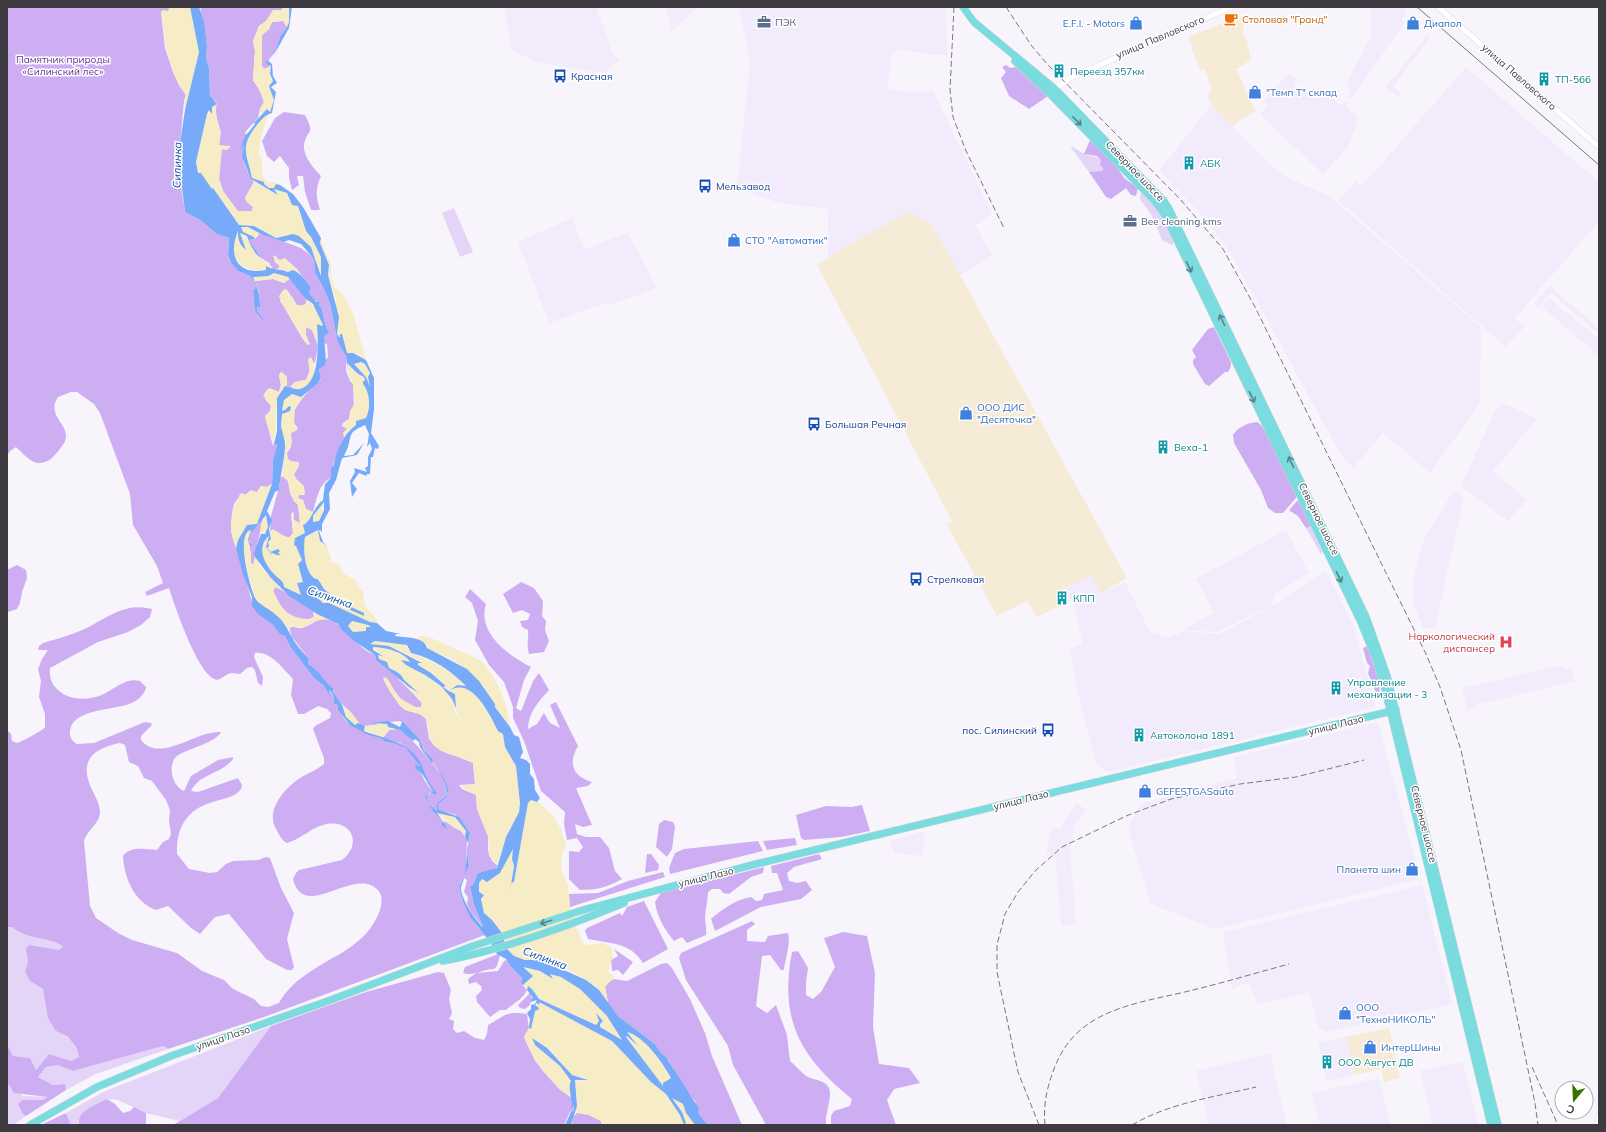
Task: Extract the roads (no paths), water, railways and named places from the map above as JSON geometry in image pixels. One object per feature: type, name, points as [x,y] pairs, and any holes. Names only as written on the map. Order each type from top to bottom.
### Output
[{"type":"main road","name":"Северное шоссе","points":[[959,7],[970,22],[1052,91]]},
{"type":"main road","name":"Северное шоссе","points":[[963,7],[974,22],[1052,91],[1154,200],[1165,215],[1181,243],[1332,554],[1363,619],[1390,697],[1441,909],[1498,1125]]},
{"type":"main road","name":"улица Лазо","points":[[30,1125],[97,1087],[141,1068],[473,946],[583,910],[760,863],[1393,711]]},
{"type":"main road","name":"улица Лазо","points":[[424,965],[478,954],[585,919],[646,894]]},
{"type":"main road","name":"Северное шоссе","points":[[1465,1004],[1491,1125]]},
{"type":"street","name":"улица Павловского","points":[[1052,91],[1068,79],[1231,7]]},
{"type":"street","name":"улица Павловского","points":[[1438,7],[1599,147]]},
{"type":"street","points":[[1598,1125],[1599,1115]]},
{"type":"water","points":[[190,7],[199,7],[204,22],[207,46],[206,58],[209,68],[210,95],[217,104],[212,107],[212,114],[209,110],[207,114],[196,162],[198,173],[201,173],[212,189],[213,188],[239,225],[254,226],[276,238],[293,234],[299,236],[311,247],[321,276],[321,257],[311,237],[306,231],[298,206],[292,205],[287,193],[274,189],[278,195],[251,179],[242,157],[244,145],[240,150],[245,135],[255,124],[254,123],[267,109],[270,112],[274,100],[269,86],[273,81],[270,74],[271,65],[268,65],[266,62],[275,53],[268,61],[272,64],[273,76],[277,83],[271,87],[276,92],[272,113],[265,116],[257,125],[251,133],[246,145],[252,178],[264,182],[264,184],[269,188],[274,188],[276,184],[280,185],[293,194],[303,207],[321,238],[320,243],[329,265],[328,275],[339,317],[337,334],[340,338],[340,334],[342,334],[347,353],[353,353],[366,360],[374,378],[374,409],[371,433],[379,446],[378,449],[375,448],[373,457],[371,457],[370,474],[367,474],[366,476],[359,473],[352,483],[357,489],[352,497],[350,481],[355,472],[354,468],[367,472],[365,468],[368,466],[368,457],[372,449],[370,443],[367,447],[369,434],[365,425],[356,429],[352,433],[344,456],[353,455],[364,443],[357,455],[342,458],[336,480],[329,493],[330,509],[322,524],[322,532],[320,530],[319,531],[323,542],[327,546],[320,541],[318,530],[305,537],[304,547],[306,564],[308,570],[314,578],[318,579],[324,589],[343,602],[364,613],[364,616],[348,609],[332,597],[321,595],[319,599],[323,603],[329,603],[370,622],[377,623],[386,631],[401,634],[396,634],[395,636],[414,638],[422,641],[427,648],[467,669],[479,681],[514,735],[519,737],[523,752],[520,758],[526,760],[530,764],[530,774],[534,779],[535,790],[540,798],[537,802],[531,800],[528,803],[514,882],[511,883],[514,866],[512,859],[513,849],[500,873],[487,882],[482,879],[479,883],[479,892],[484,895],[481,899],[484,913],[492,920],[502,933],[506,948],[514,956],[525,960],[542,960],[586,980],[599,990],[618,1016],[655,1044],[661,1053],[666,1057],[698,1107],[699,1114],[708,1125],[695,1125],[686,1113],[683,1104],[672,1098],[682,1112],[686,1123],[684,1125],[680,1115],[666,1094],[651,1082],[612,1041],[539,1002],[540,1005],[537,1003],[535,1005],[539,1009],[535,1011],[531,1029],[529,1028],[530,1019],[527,1013],[531,1009],[531,1005],[535,1004],[537,1000],[530,1002],[533,998],[527,990],[528,986],[539,999],[596,1025],[599,1021],[596,1013],[603,1021],[600,1024],[600,1027],[622,1040],[607,1016],[580,989],[561,977],[550,974],[553,979],[540,971],[523,967],[533,976],[523,985],[521,983],[522,978],[511,967],[506,959],[497,954],[490,942],[470,917],[463,901],[459,885],[464,878],[461,886],[462,894],[473,915],[483,927],[474,905],[470,886],[473,885],[478,873],[497,868],[506,837],[519,812],[520,803],[516,766],[505,747],[503,734],[498,731],[490,715],[479,699],[465,689],[457,688],[449,691],[455,694],[456,708],[461,720],[452,699],[441,686],[425,675],[406,665],[401,660],[410,662],[404,655],[388,649],[373,647],[373,650],[383,656],[378,655],[379,659],[387,662],[389,668],[400,674],[404,680],[419,693],[409,687],[376,660],[375,655],[354,641],[338,624],[317,614],[289,596],[271,578],[255,557],[254,553],[261,534],[265,534],[268,527],[266,515],[250,534],[249,542],[253,546],[250,546],[248,541],[251,530],[246,533],[244,540],[245,561],[255,598],[283,622],[295,643],[309,659],[308,664],[312,666],[333,688],[333,692],[342,705],[346,717],[355,725],[358,723],[365,726],[364,731],[403,745],[409,749],[420,762],[433,789],[436,792],[436,795],[430,792],[433,791],[424,776],[416,769],[415,765],[420,766],[406,748],[394,743],[385,742],[380,738],[369,735],[351,726],[338,710],[338,705],[334,704],[333,694],[329,690],[331,697],[324,686],[314,678],[291,648],[285,636],[280,634],[273,625],[258,614],[252,606],[252,597],[243,575],[236,548],[238,540],[247,525],[257,524],[272,484],[273,460],[277,445],[275,444],[273,448],[277,431],[277,398],[285,386],[300,389],[307,385],[312,379],[315,371],[318,351],[317,324],[323,325],[313,304],[305,298],[288,277],[274,273],[268,276],[253,277],[255,282],[250,276],[238,271],[231,263],[228,255],[229,238],[217,234],[200,220],[185,212],[178,156],[185,110],[199,52]],"holes":[[[241,227],[248,227],[261,234],[284,242],[289,240],[301,244],[314,259],[315,273],[330,304],[338,343],[346,356],[348,376],[347,363],[358,374],[364,377],[365,381],[363,381],[363,384],[369,400],[369,409],[366,418],[356,421],[356,425],[344,437],[334,465],[331,468],[331,478],[325,484],[323,500],[317,506],[308,521],[303,525],[305,533],[295,538],[294,545],[296,546],[302,560],[298,564],[303,582],[297,583],[301,595],[284,587],[282,582],[271,571],[265,561],[262,550],[265,540],[269,536],[266,547],[273,557],[267,547],[269,547],[268,542],[271,539],[269,529],[272,520],[267,511],[275,492],[279,490],[284,454],[285,443],[281,426],[282,414],[290,411],[291,407],[289,406],[282,411],[284,400],[292,394],[301,397],[317,384],[321,378],[319,369],[324,366],[326,361],[324,336],[329,332],[325,324],[322,308],[319,305],[320,302],[316,302],[309,293],[311,288],[299,274],[293,270],[288,272],[266,266],[266,270],[256,271],[248,270],[241,266],[237,261],[234,248],[238,231],[242,246],[246,250],[240,233],[247,236],[253,249],[261,258],[249,240],[255,239],[254,237],[243,232]],[[361,362],[365,364],[370,373],[368,377],[370,387],[366,377],[354,364]],[[324,502],[324,510],[319,521],[313,522],[313,516]],[[352,621],[371,627],[366,627],[366,631],[353,632],[348,626]],[[375,641],[407,645],[411,653],[427,658],[441,666],[466,686],[457,685],[449,691],[443,687],[446,686],[431,673],[418,665],[418,663],[422,663],[389,646],[370,644]],[[627,1032],[640,1039],[658,1058],[671,1078],[663,1083],[663,1086],[626,1037],[627,1036],[638,1046]]]},
{"type":"water","points":[[292,7],[289,28],[275,53],[280,37],[289,22],[289,8]]},
{"type":"water","points":[[256,284],[260,303],[260,308],[257,307],[257,311],[264,320],[257,314],[256,311],[253,290],[255,289]]},
{"type":"water","points":[[278,549],[280,551],[278,553],[281,555],[270,552]]},
{"type":"water","points":[[398,719],[402,721],[419,739],[424,750],[432,759],[433,764],[420,747],[419,742],[415,739],[413,741],[400,730],[388,727],[387,724],[370,723],[388,721],[400,727],[402,722]]},
{"type":"water","points":[[437,769],[449,789],[446,798],[438,804],[438,809],[459,817],[470,833],[468,846],[465,836],[466,831],[455,817],[437,813],[448,829],[442,826],[442,821],[432,810],[425,797],[430,792],[427,798],[429,804],[437,811],[437,803],[446,795],[447,791],[444,781]]},
{"type":"water","points":[[467,852],[469,866],[465,875]]},
{"type":"water","points":[[532,1038],[547,1048],[572,1075],[588,1080],[575,1080],[577,1106],[571,1125],[565,1125],[571,1112],[574,1110],[574,1105],[571,1108],[571,1081],[560,1066],[535,1045]]},
{"type":"tram line","points":[[1417,7],[1599,165]]},
{"type":"railway","points":[[954,7],[950,90],[953,117],[966,151],[1004,228]]},
{"type":"railway","points":[[1006,7],[1031,45],[1047,64],[1180,199],[1223,249],[1255,307],[1426,654],[1440,687],[1461,750],[1535,1103],[1538,1125]]},
{"type":"railway","points":[[1039,1125],[1018,1072],[997,972],[997,945],[1005,914],[1018,892],[1035,871],[1062,847],[1126,816],[1171,799],[1240,784],[1296,777],[1364,760]]},
{"type":"railway","points":[[1045,1125],[1046,1096],[1054,1069],[1064,1049],[1077,1033],[1092,1021],[1110,1012],[1148,1000],[1201,988],[1289,964]]},
{"type":"railway","points":[[1532,1067],[1558,1125]]},
{"type":"railway","points":[[1132,1125],[1146,1117],[1177,1106],[1256,1087]]},
{"type":"place","name":"Столовая \"Гранд\"","points":[[1231,19]]},
{"type":"place","name":"ПЭК","points":[[764,22]]},
{"type":"place","name":"E.F.I. - Motors","points":[[1136,23]]},
{"type":"place","name":"Диапол","points":[[1413,23]]},
{"type":"place","name":"Переезд 357км","points":[[1059,71]]},
{"type":"place","name":"Красная","points":[[560,76]]},
{"type":"place","name":"ТП-566","points":[[1544,79]]},
{"type":"place","name":"\"Темп Т\" склад","points":[[1255,92]]},
{"type":"place","name":"АБК","points":[[1189,163]]},
{"type":"place","name":"Мельзавод","points":[[705,186]]},
{"type":"place","name":"Bee cleaning kms","points":[[1130,221]]},
{"type":"place","name":"СТО \"Автоматик\"","points":[[734,240]]},
{"type":"place","name":"ООО ДИС \"Десяточка\"","points":[[966,413]]},
{"type":"place","name":"Большая Речная","points":[[814,424]]},
{"type":"place","name":"Веха-1","points":[[1163,447]]},
{"type":"place","name":"Стрелковая","points":[[916,579]]},
{"type":"place","name":"КПП","points":[[1062,598]]},
{"type":"place","name":"Наркологический диспансер","points":[[1506,642]]},
{"type":"place","name":"Управление механизации - 3","points":[[1336,688]]},
{"type":"place","name":"пос. Силинский","points":[[1048,730]]},
{"type":"place","name":"Автоколона 1891","points":[[1139,735]]},
{"type":"place","name":"GEFESTGASauto","points":[[1145,791]]},
{"type":"place","name":"Планета шин","points":[[1412,869]]},
{"type":"place","name":"ООО \"ТехноНИКОЛЬ\"","points":[[1345,1013]]},
{"type":"place","name":"ИнтерШины","points":[[1370,1047]]},
{"type":"place","name":"ООО Август ДВ","points":[[1327,1062]]},
{"type":"park label","name":"Памятник природы «Силинский лес»","points":[[63,64]]},
{"type":"water label","name":"Силинка","points":[[177,165]]},
{"type":"water label","name":"Силинка","points":[[330,597]]},
{"type":"water label","name":"Силинка","points":[[545,958]]}]
